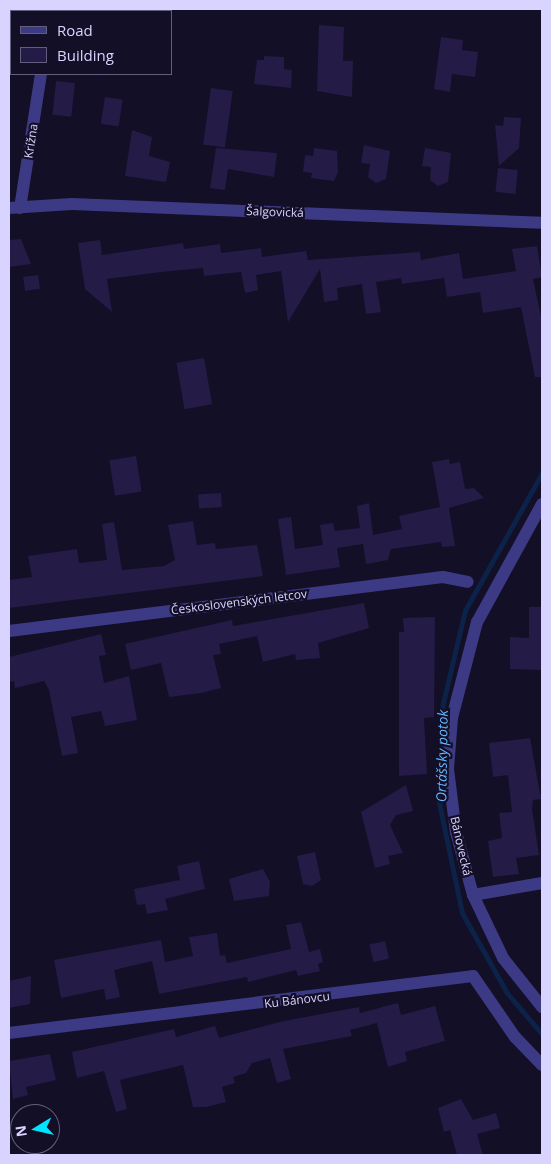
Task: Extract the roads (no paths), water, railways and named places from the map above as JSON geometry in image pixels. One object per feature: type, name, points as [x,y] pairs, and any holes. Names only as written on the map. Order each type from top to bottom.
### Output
[{"type":"street","name":"Krížna","points":[[15,208],[41,75]]},
{"type":"street","name":"Šalgovická","points":[[15,208],[72,204],[542,223]]},
{"type":"street","name":"Bánovecká","points":[[542,504],[477,622],[452,718],[448,769],[456,832],[473,895],[503,958],[542,1007]]},
{"type":"street","name":"Československých letcov","points":[[9,631],[443,577],[468,582]]},
{"type":"street","points":[[473,895],[542,883]]},
{"type":"street","name":"Ku Bánovcu","points":[[9,1033],[472,976],[515,1038],[542,1064]]},
{"type":"waterway","name":"Ortášsky potok","points":[[542,473],[465,610],[442,707],[438,798],[462,913],[507,993],[542,1034]]}]
